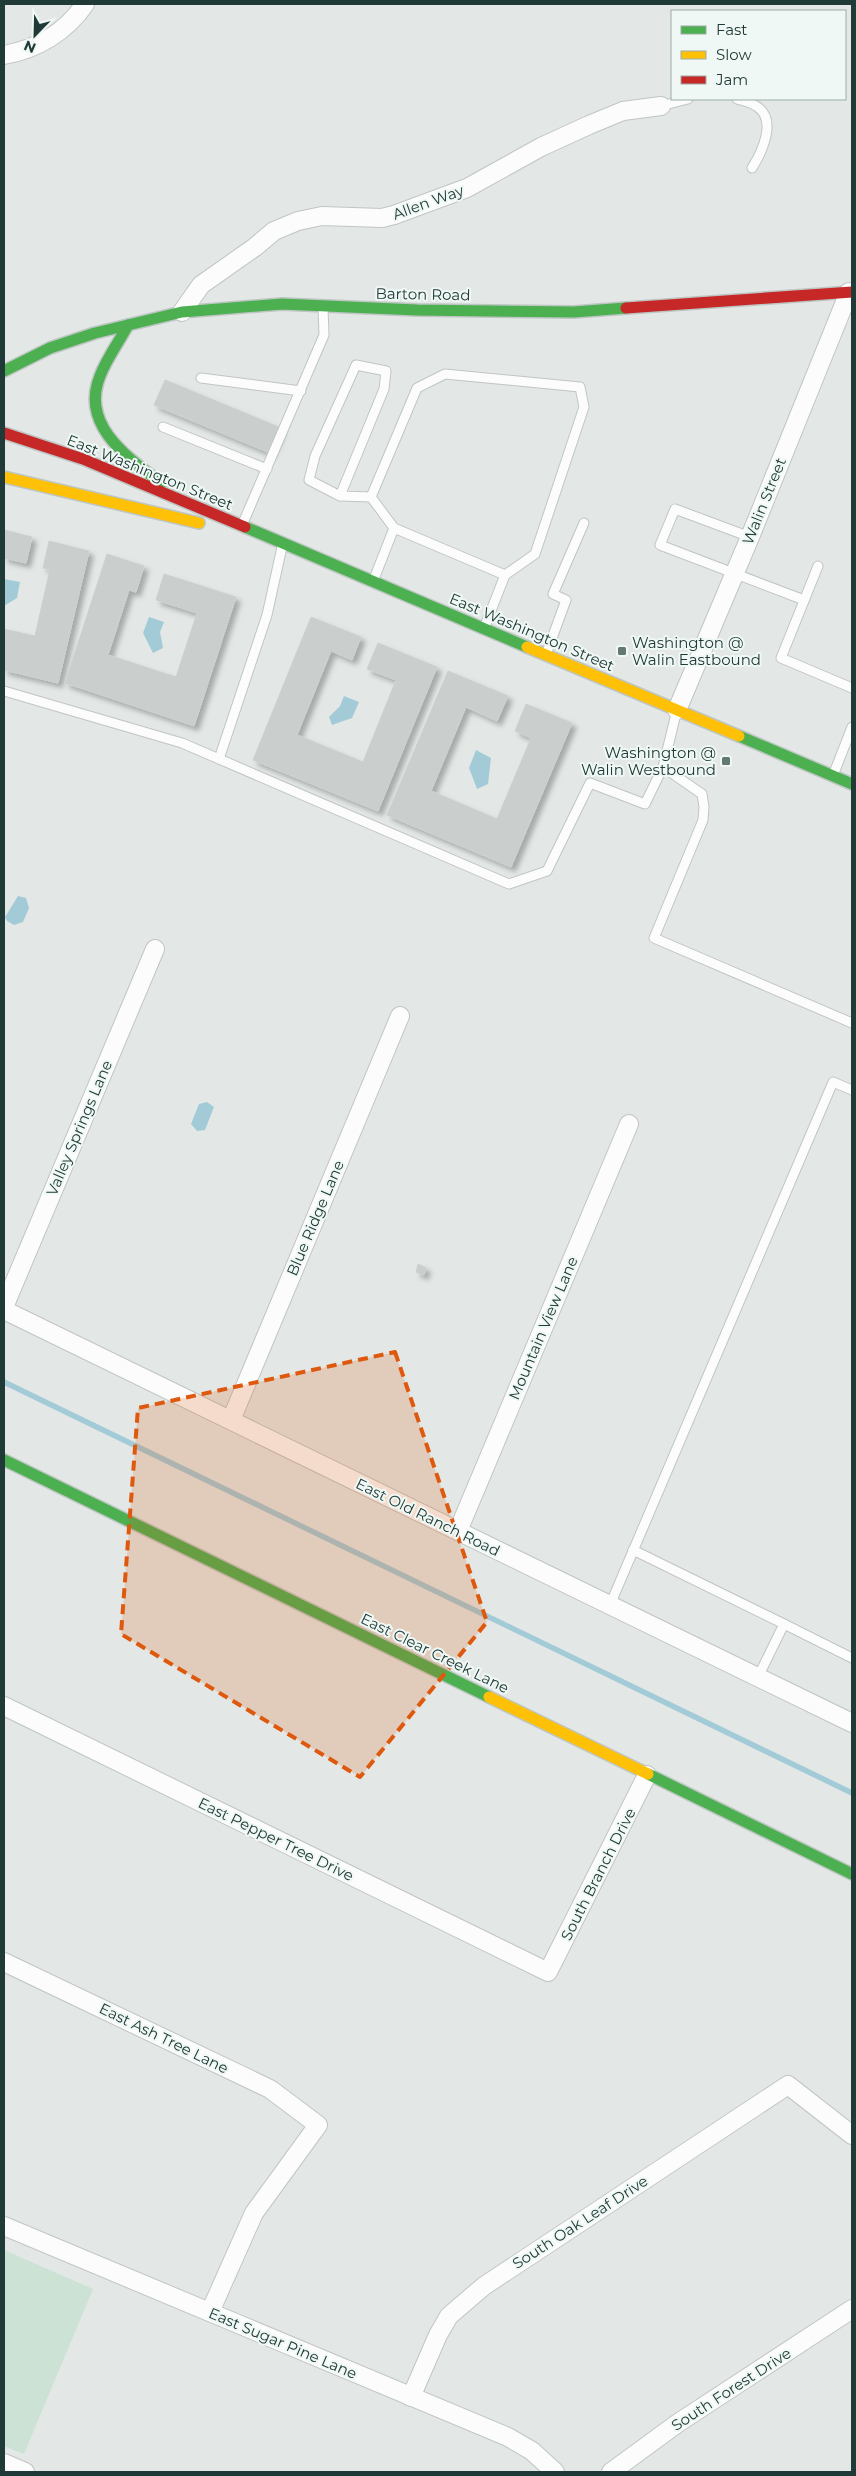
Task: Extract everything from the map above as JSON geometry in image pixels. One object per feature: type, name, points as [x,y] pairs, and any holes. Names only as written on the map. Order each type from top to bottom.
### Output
[{"type":"main road","name":"Barton Road","points":[[4,371],[50,348],[128,325],[182,312],[282,304],[574,312],[851,292]]},
{"type":"main road","points":[[128,325],[97,383],[94,395],[95,412],[104,431],[116,446],[182,501]]},
{"type":"main road","name":"East Washington Street","points":[[4,434],[83,459],[852,784]]},
{"type":"main road","name":"East Washington Street","points":[[4,477],[70,490],[283,544]]},
{"type":"main road","name":"East Clear Creek Lane","points":[[4,1460],[852,1874]]},
{"type":"street","points":[[4,55],[33,46],[58,34],[84,4]]},
{"type":"street","name":"Allen Way","points":[[182,312],[201,284],[255,247],[274,231],[298,221],[322,216],[382,218],[394,215],[467,188],[541,147],[589,125],[624,112],[661,106]]},
{"type":"street","name":"Walin Street","points":[[677,710],[851,292]]},
{"type":"street","name":"Valley Springs Lane","points":[[4,1308],[154,949]]},
{"type":"street","name":"Blue Ridge Lane","points":[[231,1420],[400,1016]]},
{"type":"street","name":"Mountain View Lane","points":[[458,1531],[629,1124]]},
{"type":"street","name":"East Old Ranch Road","points":[[4,1308],[852,1723]]},
{"type":"street","name":"East Pepper Tree Drive","points":[[4,1706],[548,1972]]},
{"type":"street","name":"South Branch Drive","points":[[548,1972],[647,1775]]},
{"type":"street","name":"East Ash Tree Lane","points":[[4,1962],[270,2089],[318,2125],[254,2213],[210,2312]]},
{"type":"street","name":"South Oak Leaf Drive","points":[[412,2396],[438,2335],[449,2316],[484,2286],[788,2085],[852,2135]]},
{"type":"street","name":"East Sugar Pine Lane","points":[[4,2226],[508,2437],[532,2451],[555,2472]]},
{"type":"street","name":"South Forest Drive","points":[[611,2472],[678,2423],[852,2309]]},
{"type":"street","points":[[4,2464],[25,2472]]},
{"type":"lane","points":[[661,106],[683,100]]},
{"type":"lane","points":[[740,100],[757,106],[765,118],[767,130],[765,143],[752,168]]},
{"type":"lane","points":[[242,526],[324,335],[322,306]]},
{"type":"lane","points":[[340,496],[384,389],[386,371],[356,365],[315,456],[309,480],[340,496],[372,497]]},
{"type":"lane","points":[[372,497],[417,388],[445,374],[580,387],[584,407],[534,554],[505,575],[484,629]]},
{"type":"lane","points":[[201,378],[301,391]]},
{"type":"lane","points":[[163,427],[267,469]]},
{"type":"lane","points":[[372,497],[394,528],[505,575]]},
{"type":"lane","points":[[750,537],[675,509],[660,545],[804,600]]},
{"type":"lane","points":[[546,655],[566,600],[553,594],[584,523]]},
{"type":"lane","points":[[373,582],[394,528]]},
{"type":"lane","points":[[219,759],[267,615],[283,544]]},
{"type":"lane","points":[[818,566],[781,658],[852,688]]},
{"type":"lane","points":[[4,691],[182,744],[510,884],[547,871],[590,783],[644,804],[663,767],[677,710]]},
{"type":"lane","points":[[833,775],[852,727]]},
{"type":"lane","points":[[663,767],[702,794],[704,807],[703,820],[654,938],[852,1023]]},
{"type":"lane","points":[[610,1605],[833,1082],[852,1090]]},
{"type":"lane","points":[[633,1550],[852,1658]]},
{"type":"lane","points":[[758,1677],[784,1624]]},
{"type":"highlighted area","points":[[395,1352],[487,1622],[360,1777],[121,1634],[138,1408]]},
{"type":"green space","points":[[4,2250],[93,2289],[24,2454],[4,2446]]},
{"type":"water","points":[[4,579],[20,582],[17,598],[4,606]]},
{"type":"water","points":[[149,617],[164,622],[160,632],[163,648],[153,653],[143,633]]},
{"type":"water","points":[[344,696],[359,702],[352,718],[332,725],[329,717],[340,706]]},
{"type":"water","points":[[476,750],[491,758],[488,784],[477,789],[469,768]]},
{"type":"water","points":[[18,896],[26,898],[29,908],[23,922],[14,925],[7,921],[5,917]]},
{"type":"water","points":[[207,1102],[214,1107],[205,1130],[197,1131],[191,1124],[199,1104]]},
{"type":"building","points":[[165,380],[281,428],[270,453],[154,405]]},
{"type":"building","points":[[4,530],[32,537],[26,563],[4,558]]},
{"type":"building","points":[[49,541],[89,551],[58,683],[4,670],[4,629],[35,636],[50,569],[43,568]]},
{"type":"building","points":[[107,554],[144,566],[136,592],[129,590],[108,655],[176,677],[197,613],[156,600],[164,574],[236,597],[194,726],[65,683]]},
{"type":"building","points":[[311,617],[361,637],[352,660],[331,651],[297,735],[363,762],[396,680],[367,669],[378,643],[437,667],[378,811],[253,760]]},
{"type":"building","points":[[448,671],[508,696],[497,721],[466,707],[431,791],[497,819],[531,738],[515,731],[526,704],[572,723],[511,867],[387,815]]},
{"type":"building","points":[[418,1264],[426,1268],[424,1275],[416,1272]]},
{"type":"waterway","points":[[4,1382],[852,1793]]},
{"type":"traffic: fast","points":[[4,371],[50,348],[95,333],[182,312],[282,304],[417,310],[574,312],[626,308]]},
{"type":"traffic: fast","points":[[128,325],[100,376],[95,394],[96,410],[102,425],[121,451],[161,483]]},
{"type":"traffic: fast","points":[[245,527],[527,647]]},
{"type":"traffic: fast","points":[[739,736],[852,784]]},
{"type":"traffic: fast","points":[[4,1460],[489,1697]]},
{"type":"traffic: fast","points":[[648,1774],[852,1874]]},
{"type":"traffic: slow","points":[[4,477],[199,523]]},
{"type":"traffic: slow","points":[[527,647],[739,736]]},
{"type":"traffic: slow","points":[[489,1697],[648,1774]]},
{"type":"traffic: jam","points":[[626,308],[852,292]]},
{"type":"traffic: jam","points":[[4,433],[83,459],[245,527]]},
{"type":"place","name":"Washington @ Walin Eastbound","points":[[622,651]]},
{"type":"place","name":"Washington @ Walin Westbound","points":[[726,761]]}]
